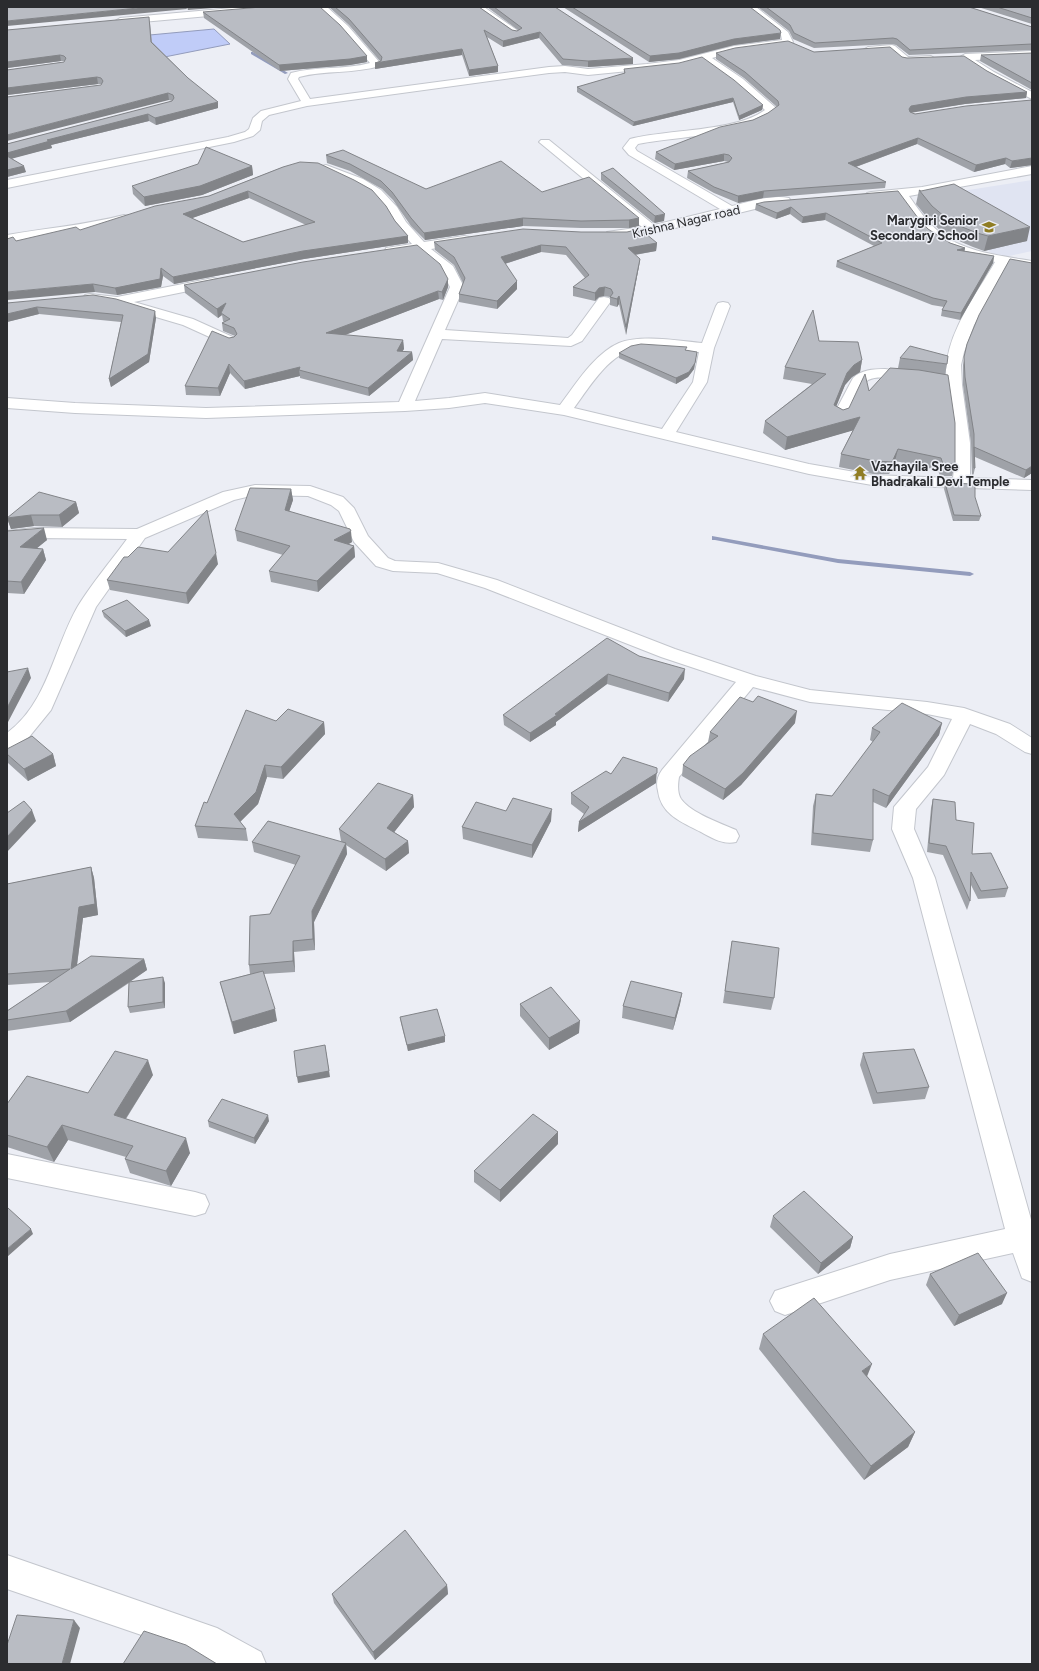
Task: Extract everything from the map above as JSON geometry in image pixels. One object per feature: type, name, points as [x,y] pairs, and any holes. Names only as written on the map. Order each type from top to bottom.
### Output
[{"type":"street","points":[[111,22],[274,7]]},
{"type":"street","points":[[307,103],[293,79],[294,74],[311,71],[365,67],[376,64],[345,28],[322,7]]},
{"type":"street","points":[[7,184],[230,140],[249,134],[254,130],[257,120],[265,113],[307,103],[544,70],[565,69],[588,72],[647,67],[704,57],[734,49],[791,43],[785,34],[750,7]]},
{"type":"street","points":[[480,9],[494,9]]},
{"type":"street","points":[[480,9],[516,32]]},
{"type":"street","points":[[861,50],[892,48],[906,60],[943,58]]},
{"type":"street","points":[[1030,100],[961,57],[1032,54]]},
{"type":"street","points":[[704,57],[739,80],[772,110],[762,119],[695,133],[649,137],[634,141],[629,148],[633,153],[730,210]]},
{"type":"street","points":[[635,60],[647,67]]},
{"type":"street","points":[[545,142],[651,228]]},
{"type":"street","points":[[314,164],[359,182],[377,193],[393,210],[401,224],[421,247],[448,270],[457,287],[405,406]]},
{"type":"street","points":[[858,197],[922,191],[1032,170]]},
{"type":"street","points":[[672,176],[687,173]]},
{"type":"street","points":[[902,194],[913,210],[936,236],[973,252],[1003,260],[1032,265]]},
{"type":"street","name":"Krishna Nagar road","points":[[596,234],[627,234],[694,220],[763,203],[799,200]]},
{"type":"street","points":[[7,239],[44,232],[106,224],[134,216]]},
{"type":"street","points":[[382,252],[480,238]]},
{"type":"street","points":[[961,483],[963,469],[961,427],[954,383],[954,365],[958,345],[1003,260]]},
{"type":"street","points":[[117,301],[226,279]]},
{"type":"street","points":[[80,299],[95,297],[117,301],[188,322],[230,341]]},
{"type":"street","points":[[436,334],[571,342],[577,338],[604,301]]},
{"type":"street","points":[[666,435],[700,382],[707,348],[723,306]]},
{"type":"street","points":[[564,410],[608,356],[625,345],[642,343],[707,348]]},
{"type":"street","points":[[841,416],[858,380],[869,374],[886,373],[954,383]]},
{"type":"street","points":[[7,403],[75,408],[206,413],[405,406],[449,403],[485,398],[564,410],[817,471],[872,480],[1032,485]]},
{"type":"street","points":[[7,536],[34,533],[139,534],[229,496],[255,490],[310,491],[337,500],[346,508],[360,538],[382,562],[393,566],[438,568],[491,584],[613,632],[749,680],[810,696],[927,708],[964,715],[1003,729],[1032,747]]},
{"type":"street","points":[[7,744],[22,732],[44,705],[86,607],[139,534]]},
{"type":"street","points":[[728,836],[686,816],[670,801],[667,784],[669,775],[749,680]]},
{"type":"street","points":[[964,715],[937,770],[905,807],[904,829],[924,878],[1027,1238],[1032,1269]]},
{"type":"street","points":[[7,1166],[195,1204]]},
{"type":"street","points":[[785,1301],[890,1267],[1027,1238]]},
{"type":"street","points":[[7,1572],[205,1640],[248,1664]]},
{"type":"shaded area","name":"Marygiri Senior Secondary School","points":[[1032,180],[1032,251],[1000,258],[926,216],[913,205],[943,194]]},
{"type":"water","points":[[214,29],[230,44],[114,67],[139,36]]},
{"type":"building","points":[[7,7],[148,7],[7,21]]},
{"type":"building","points":[[261,7],[320,7],[340,25],[367,56],[350,59],[279,65],[203,12]]},
{"type":"building","points":[[335,7],[479,7],[512,30],[517,31],[522,28],[494,7],[555,7],[633,58],[588,61],[563,59],[540,32],[503,41],[484,30],[498,66],[469,70],[462,49],[375,63],[381,61],[382,57],[349,19]]},
{"type":"building","points":[[572,7],[750,7],[780,30],[781,33],[734,39],[679,53],[650,56]]},
{"type":"building","points":[[766,7],[969,7],[1032,27],[1032,44],[910,50],[897,39],[893,38],[815,43],[794,33],[790,25]]},
{"type":"building","points":[[997,7],[1032,7],[1032,18]]},
{"type":"building","points":[[149,17],[151,42],[188,78],[218,102],[155,118],[148,114],[47,140],[50,141],[7,153],[7,144],[172,101],[174,98],[173,95],[168,93],[7,135],[7,97],[101,85],[103,81],[101,78],[97,77],[7,88],[7,70],[64,62],[66,58],[60,55],[7,62],[7,30]]},
{"type":"building","points":[[788,41],[814,52],[890,47],[902,57],[907,58],[964,56],[987,71],[1027,92],[966,97],[911,106],[909,109],[910,112],[915,114],[966,106],[1032,100],[1032,158],[1012,161],[1006,158],[976,165],[918,138],[848,163],[886,182],[764,191],[738,196],[714,187],[688,171],[729,162],[732,158],[729,155],[724,154],[675,164],[656,152],[720,127],[753,120],[768,113],[779,105],[778,101],[745,72],[716,53],[735,48]]},
{"type":"building","points":[[1032,53],[1032,83],[981,55]]},
{"type":"building","points":[[702,57],[734,80],[763,105],[739,116],[733,98],[634,122],[577,87],[625,73],[624,69],[679,63]]},
{"type":"building","points":[[206,147],[252,166],[200,186],[144,197],[132,186],[198,164]]},
{"type":"building","points":[[343,150],[426,189],[501,161],[542,192],[589,177],[639,218],[629,220],[581,221],[523,218],[424,233],[392,192],[381,181],[350,164],[326,155]]},
{"type":"building","points":[[7,156],[24,166],[7,170]]},
{"type":"building","points":[[300,162],[318,163],[354,180],[372,190],[408,236],[303,251],[173,277],[161,268],[160,279],[115,288],[93,284],[7,292],[7,239],[13,237],[16,241],[76,227],[80,230],[155,206],[209,196],[283,167]],"holes":[[[248,191],[315,222],[243,242],[183,214]]]},
{"type":"building","points":[[613,168],[665,214],[655,216],[601,173]]},
{"type":"building","points":[[954,184],[1030,227],[988,236],[977,233],[955,224],[945,217],[932,206],[919,190],[921,191]]},
{"type":"building","points":[[898,191],[928,229],[950,243],[965,248],[957,250],[994,256],[961,313],[942,310],[947,301],[933,298],[837,261],[882,243],[826,213],[803,217],[791,207],[777,213],[756,204],[764,202]]},
{"type":"building","points":[[523,229],[581,232],[627,232],[640,229],[657,243],[628,248],[640,259],[626,327],[619,296],[617,299],[610,297],[613,293],[611,289],[605,287],[599,288],[595,293],[573,287],[589,275],[566,247],[541,245],[501,257],[517,281],[497,301],[459,294],[465,278],[454,257],[434,242]]},
{"type":"building","points":[[417,245],[440,264],[448,279],[442,292],[438,291],[326,333],[403,340],[397,351],[412,352],[368,388],[299,370],[300,367],[244,381],[229,364],[218,388],[185,386],[212,331],[229,338],[234,337],[237,334],[234,328],[222,323],[230,319],[221,313],[226,303],[217,309],[184,285],[303,262]]},
{"type":"building","points":[[1010,259],[1032,263],[1032,466],[1026,470],[974,447],[974,434],[965,377],[964,357],[967,344],[979,315]]},
{"type":"building","points":[[93,295],[116,299],[155,311],[148,354],[109,379],[123,315],[37,307],[7,314],[7,303]]},
{"type":"building","points":[[813,310],[819,341],[858,342],[862,360],[854,365],[847,373],[834,405],[843,410],[849,408],[865,374],[869,391],[890,368],[919,370],[948,375],[955,423],[955,464],[943,464],[941,458],[898,449],[892,462],[875,461],[841,454],[860,417],[787,437],[765,421],[826,374],[785,367]]},
{"type":"building","points":[[641,344],[687,347],[685,350],[697,352],[695,363],[689,372],[676,378],[619,353],[631,346]]},
{"type":"building","points":[[910,346],[948,356],[947,364],[900,358]]},
{"type":"building","points":[[974,447],[975,468],[974,468]]},
{"type":"building","points":[[945,483],[975,484],[975,497],[981,516],[954,515]]},
{"type":"building","points":[[250,488],[291,489],[285,510],[350,529],[351,531],[334,540],[354,546],[317,581],[269,571],[290,546],[235,530]]},
{"type":"building","points":[[39,492],[76,502],[59,515],[31,515],[7,518]]},
{"type":"building","points":[[207,510],[216,553],[186,593],[107,580],[124,557],[128,557],[138,547],[168,552]]},
{"type":"building","points":[[44,528],[20,547],[43,549],[21,582],[7,581],[7,531]]},
{"type":"building","points":[[127,600],[149,620],[125,631],[102,611]]},
{"type":"building","points":[[607,638],[639,656],[685,669],[669,693],[608,674],[555,714],[557,715],[530,733],[503,715]]},
{"type":"building","points":[[28,668],[7,708],[7,672]]},
{"type":"building","points":[[758,696],[797,711],[743,773],[725,789],[683,765],[690,756],[718,736],[710,732],[740,697],[753,702]]},
{"type":"building","points":[[902,703],[942,723],[889,796],[873,789],[873,840],[813,833],[816,794],[832,796],[880,732],[872,728]]},
{"type":"building","points":[[288,709],[324,722],[281,767],[265,765],[256,792],[234,814],[246,829],[195,826],[204,802],[207,803],[246,710],[276,721]]},
{"type":"building","points":[[32,736],[53,754],[24,769],[7,754],[7,749]]},
{"type":"building","points":[[623,757],[657,768],[657,773],[579,822],[589,807],[571,793],[606,771],[611,774]]},
{"type":"building","points":[[378,783],[413,795],[387,828],[408,841],[385,859],[339,829]]},
{"type":"building","points":[[513,798],[552,809],[532,845],[462,827],[476,802],[506,811]]},
{"type":"building","points":[[933,799],[955,802],[956,820],[974,823],[972,854],[991,853],[1008,888],[981,891],[971,872],[970,901],[946,846],[929,843]]},
{"type":"building","points":[[24,801],[32,810],[7,837],[7,813]]},
{"type":"building","points":[[268,821],[346,843],[312,911],[313,939],[293,941],[293,961],[249,965],[250,916],[270,914],[300,856],[252,842]]},
{"type":"building","points":[[91,867],[95,904],[79,907],[71,969],[91,956],[144,959],[66,1011],[7,1020],[7,1011],[70,969],[7,974],[7,884]]},
{"type":"building","points":[[732,941],[779,948],[774,998],[725,991]]},
{"type":"building","points":[[263,971],[275,1009],[232,1022],[220,982]]},
{"type":"building","points":[[163,977],[163,1002],[128,1007],[129,982]]},
{"type":"building","points":[[631,981],[682,993],[675,1018],[623,1006]]},
{"type":"building","points":[[551,987],[580,1021],[549,1038],[520,1004]]},
{"type":"building","points":[[437,1009],[445,1036],[407,1045],[400,1017]]},
{"type":"building","points":[[325,1045],[329,1071],[297,1077],[294,1051]]},
{"type":"building","points":[[914,1049],[929,1087],[877,1093],[863,1053]]},
{"type":"building","points":[[115,1051],[148,1060],[114,1115],[186,1138],[166,1171],[125,1159],[133,1146],[62,1125],[47,1147],[7,1135],[7,1104],[27,1076],[88,1093]]},
{"type":"building","points":[[222,1099],[268,1115],[254,1138],[208,1121]]},
{"type":"building","points":[[533,1114],[558,1132],[500,1190],[474,1171]]},
{"type":"building","points":[[804,1191],[853,1237],[821,1263],[773,1216]]},
{"type":"building","points":[[8,1208],[31,1229],[7,1249],[7,1209]]},
{"type":"building","points":[[978,1253],[1007,1293],[959,1315],[930,1274]]},
{"type":"building","points":[[814,1298],[872,1364],[862,1371],[915,1432],[871,1466],[763,1334]]},
{"type":"building","points":[[405,1530],[447,1585],[373,1652],[332,1594]]},
{"type":"building","points":[[17,1615],[74,1620],[62,1664],[7,1664],[7,1645]]},
{"type":"building","points":[[144,1631],[186,1645],[217,1664],[123,1664]]},
{"type":"waterway","points":[[252,53],[286,73]]},
{"type":"waterway","points":[[715,538],[838,561],[970,574]]},
{"type":"place","name":"Marygiri Senior Secondary School","points":[[989,227]]},
{"type":"place","name":"Vazhayila Sree Bhadrakali Devi Temple","points":[[860,473]]}]
